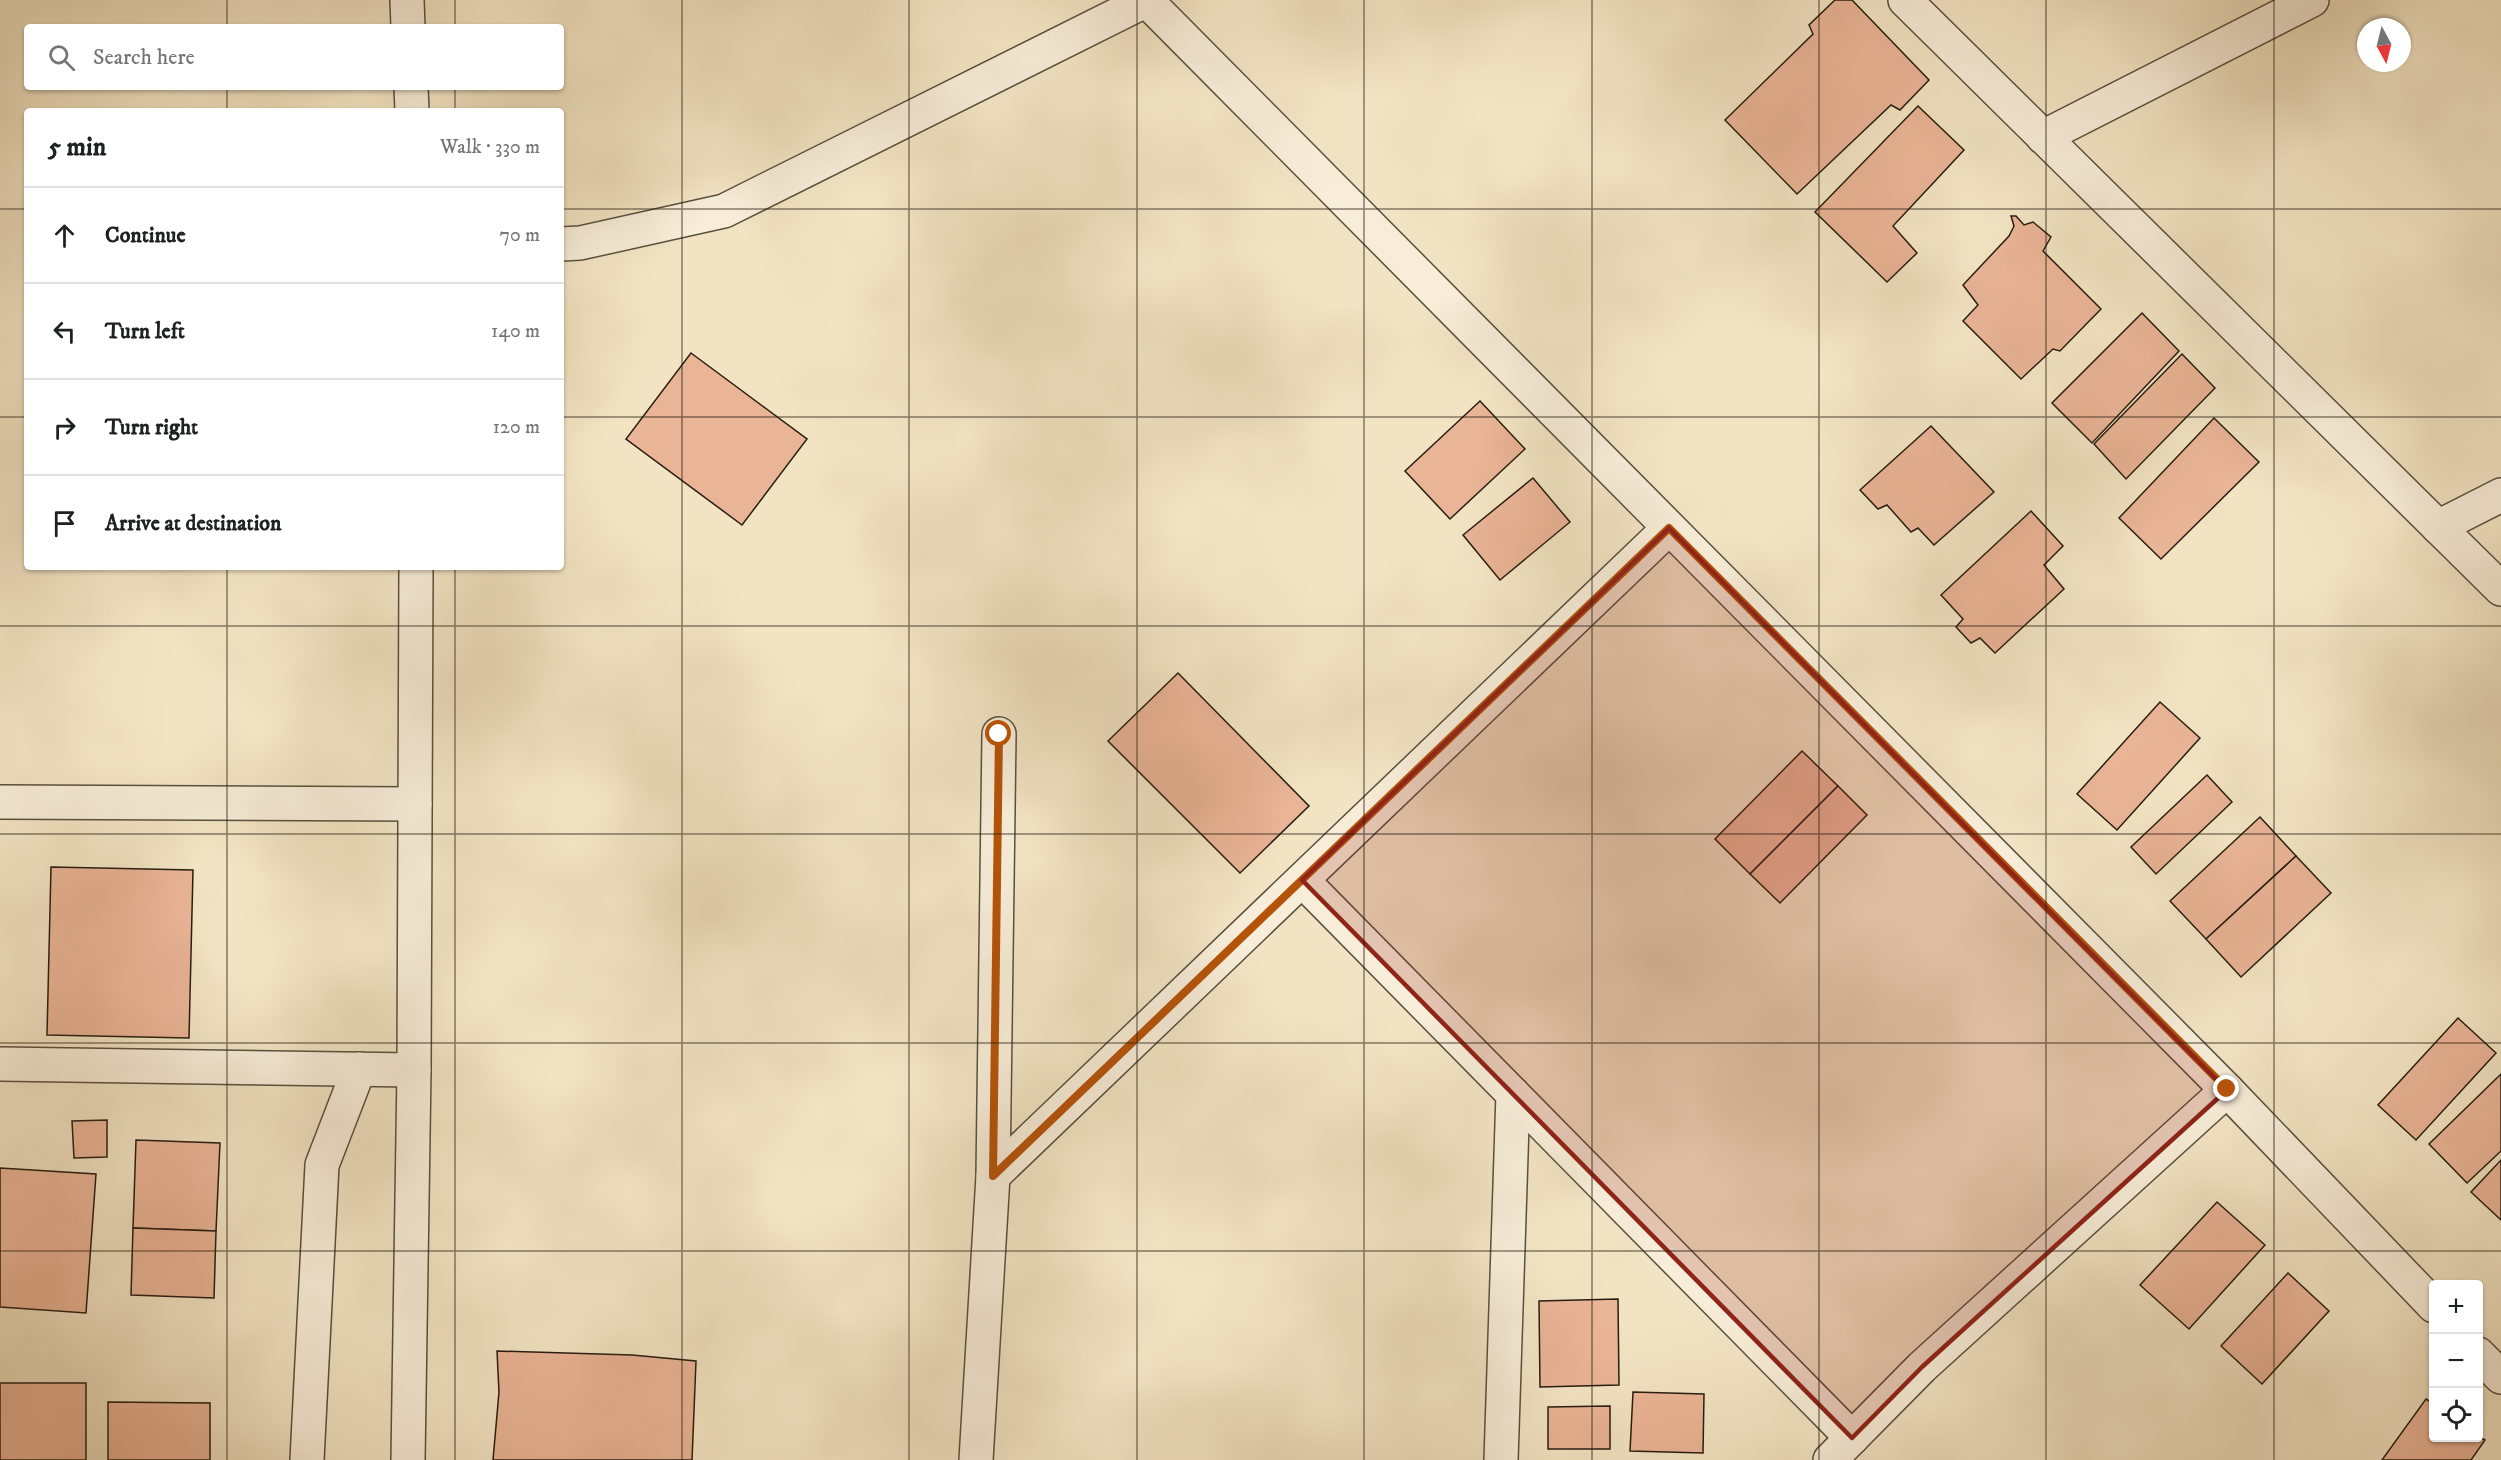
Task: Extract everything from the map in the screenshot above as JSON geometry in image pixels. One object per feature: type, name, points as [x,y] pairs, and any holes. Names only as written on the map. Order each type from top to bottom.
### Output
[{"type":"street","points":[[407,0],[408,24]]},
{"type":"street","points":[[564,244],[580,243],[724,211],[1146,0],[2227,1089],[2429,1302]]},
{"type":"street","points":[[1905,0],[2501,589]]},
{"type":"street","points":[[2043,137],[2312,0]]},
{"type":"street","points":[[411,90],[412,108]]},
{"type":"street","points":[[2438,527],[2501,495]]},
{"type":"street","points":[[993,1176],[1669,528]]},
{"type":"street","points":[[408,1460],[414,1070],[416,570]]},
{"type":"street","points":[[976,1460],[993,1176],[999,734]]},
{"type":"street","points":[[0,802],[416,804]]},
{"type":"street","points":[[1302,879],[1513,1094],[1841,1449],[1922,1367],[2227,1089]]},
{"type":"street","points":[[0,1064],[414,1070]]},
{"type":"street","points":[[307,1460],[322,1165],[359,1069]]},
{"type":"street","points":[[1501,1460],[1513,1094]]},
{"type":"street","points":[[2483,1358],[2501,1377]]},
{"type":"highlighted area","points":[[1669,528],[2227,1090],[1922,1367],[1852,1438],[1302,880]]},
{"type":"building","points":[[1835,0],[1852,0],[1929,80],[1900,110],[1891,105],[1797,194],[1725,120],[1813,34],[1809,25]]},
{"type":"building","points":[[1918,106],[1964,150],[1893,226],[1917,253],[1887,282],[1815,212]]},
{"type":"building","points":[[2011,216],[2016,216],[2024,225],[2033,222],[2051,237],[2043,251],[2101,309],[2060,351],[2053,349],[2021,379],[1963,321],[1978,305],[1963,285],[2009,236],[2014,226]]},
{"type":"building","points":[[2142,313],[2179,351],[2092,443],[2052,403]]},
{"type":"building","points":[[691,353],[807,439],[742,525],[626,439]]},
{"type":"building","points":[[2182,354],[2215,388],[2126,479],[2094,444]]},
{"type":"building","points":[[1480,401],[1525,449],[1450,519],[1405,471]]},
{"type":"building","points":[[2214,418],[2259,462],[2161,559],[2119,518]]},
{"type":"building","points":[[1931,426],[1994,492],[1934,545],[1918,528],[1911,532],[1887,505],[1878,509],[1860,490]]},
{"type":"building","points":[[1533,478],[1570,522],[1500,580],[1463,535]]},
{"type":"building","points":[[2031,511],[2063,546],[2044,565],[2064,589],[1995,653],[1980,638],[1971,643],[1956,627],[1963,619],[1941,595]]},
{"type":"building","points":[[1178,673],[1309,806],[1240,873],[1108,741]]},
{"type":"building","points":[[2160,702],[2200,738],[2117,830],[2077,794]]},
{"type":"building","points":[[1802,751],[1838,786],[1750,874],[1715,839]]},
{"type":"building","points":[[2207,775],[2232,802],[2156,874],[2131,847]]},
{"type":"building","points":[[1838,786],[1867,815],[1780,903],[1750,874]]},
{"type":"building","points":[[2260,817],[2296,856],[2206,939],[2170,901]]},
{"type":"building","points":[[2296,856],[2331,893],[2241,977],[2206,939]]},
{"type":"building","points":[[51,867],[193,870],[189,1038],[47,1035]]},
{"type":"building","points":[[2458,1018],[2496,1053],[2416,1140],[2378,1105]]},
{"type":"building","points":[[2501,1074],[2501,1151],[2467,1183],[2429,1144]]},
{"type":"building","points":[[107,1120],[107,1157],[74,1158],[72,1121]]},
{"type":"building","points":[[136,1140],[220,1143],[216,1231],[133,1228]]},
{"type":"building","points":[[2501,1160],[2501,1220],[2471,1192]]},
{"type":"building","points":[[0,1168],[96,1174],[86,1313],[0,1307]]},
{"type":"building","points":[[2217,1202],[2265,1245],[2189,1329],[2140,1285]]},
{"type":"building","points":[[133,1228],[216,1231],[214,1298],[131,1295]]},
{"type":"building","points":[[2288,1273],[2329,1311],[2262,1384],[2221,1346]]},
{"type":"building","points":[[1618,1299],[1619,1385],[1540,1387],[1539,1301]]},
{"type":"building","points":[[497,1351],[632,1355],[696,1361],[692,1460],[493,1460],[499,1392]]},
{"type":"building","points":[[0,1383],[86,1383],[86,1460],[0,1460]]},
{"type":"building","points":[[1633,1392],[1704,1394],[1703,1453],[1630,1451]]},
{"type":"building","points":[[2426,1399],[2429,1401],[2429,1442],[2483,1442],[2483,1439],[2485,1440],[2471,1460],[2382,1460]]},
{"type":"building","points":[[108,1402],[210,1403],[210,1460],[108,1460]]},
{"type":"building","points":[[1610,1406],[1610,1449],[1548,1449],[1548,1407]]},
{"type":"route","points":[[999,734],[993,1176],[1669,528],[2227,1089]]}]
